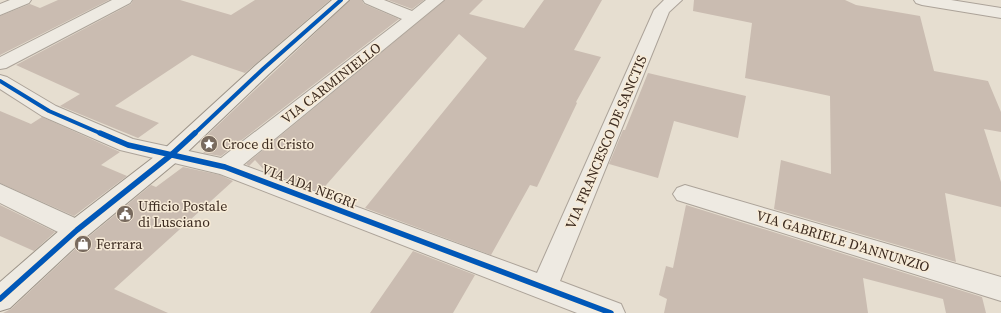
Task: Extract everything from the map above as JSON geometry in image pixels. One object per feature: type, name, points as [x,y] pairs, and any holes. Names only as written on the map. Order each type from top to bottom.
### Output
[{"type":"street","points":[[0,10],[22,0]]},
{"type":"street","points":[[0,64],[124,0]]},
{"type":"street","points":[[0,299],[77,230],[171,155],[263,69],[341,0]]},
{"type":"street","points":[[371,0],[397,12],[414,17]]},
{"type":"street","name":"VIA CARMINIELLO","points":[[225,166],[436,0]]},
{"type":"street","name":"VIA FRANCESCO DE SANCTIS","points":[[544,287],[662,10],[674,0]]},
{"type":"street","points":[[922,0],[1001,13]]},
{"type":"street","name":"VIA ADA NEGRI","points":[[0,81],[49,111],[128,145],[225,166],[611,313]]},
{"type":"street","points":[[0,193],[77,230]]},
{"type":"street","name":"VIA GABRIELE D'ANNUNZIO","points":[[685,194],[1001,289]]},
{"type":"building","points":[[58,0],[109,0],[0,55],[0,16],[30,4],[40,8]]},
{"type":"building","points":[[133,0],[180,0],[231,15],[255,0],[330,0],[245,73],[192,55],[115,106],[159,123],[138,138],[60,106],[80,94],[16,65],[131,4]]},
{"type":"building","points":[[350,0],[362,0],[364,4],[399,19],[221,156],[203,153],[211,147],[199,143]]},
{"type":"building","points":[[388,0],[424,0],[412,9]]},
{"type":"building","points":[[445,0],[483,0],[469,14],[524,28],[544,0],[602,0],[574,50],[601,57],[576,102],[577,103],[537,187],[530,185],[491,255],[365,208],[487,58],[459,34],[320,192],[265,171],[255,160],[249,166],[246,164]]},
{"type":"building","points":[[694,0],[845,0],[856,5],[920,16],[934,71],[988,81],[1001,112],[1001,132],[984,129],[1001,182],[1001,207],[945,193],[956,262],[774,209],[781,160],[831,174],[830,96],[745,78],[752,23],[693,11]]},
{"type":"building","points":[[648,73],[746,96],[738,138],[674,121],[658,178],[609,164],[623,130],[625,130]]},
{"type":"building","points":[[0,111],[31,124],[42,117],[120,152],[101,165],[127,176],[74,216],[0,183]]},
{"type":"building","points":[[183,167],[220,175],[233,181],[114,289],[168,313],[3,313],[11,309],[87,238],[151,185],[156,187]]},
{"type":"building","points":[[0,205],[55,232],[34,251],[0,236]]},
{"type":"building","points":[[686,205],[982,297],[986,313],[946,313],[943,299],[863,278],[868,313],[664,313],[667,299],[659,295],[666,266],[673,268]]},
{"type":"building","points":[[413,251],[475,275],[453,313],[370,313]]},
{"type":"cycle path","points":[[0,299],[77,230],[171,155],[263,69],[341,0]]},
{"type":"cycle path","points":[[0,81],[49,111],[128,145],[225,167],[611,313]]},
{"type":"place","name":"Croce di Cristo","points":[[209,144]]},
{"type":"place","name":"Ufficio Postale di Lusciano","points":[[125,214]]},
{"type":"place","name":"Ferrara","points":[[83,244]]}]
